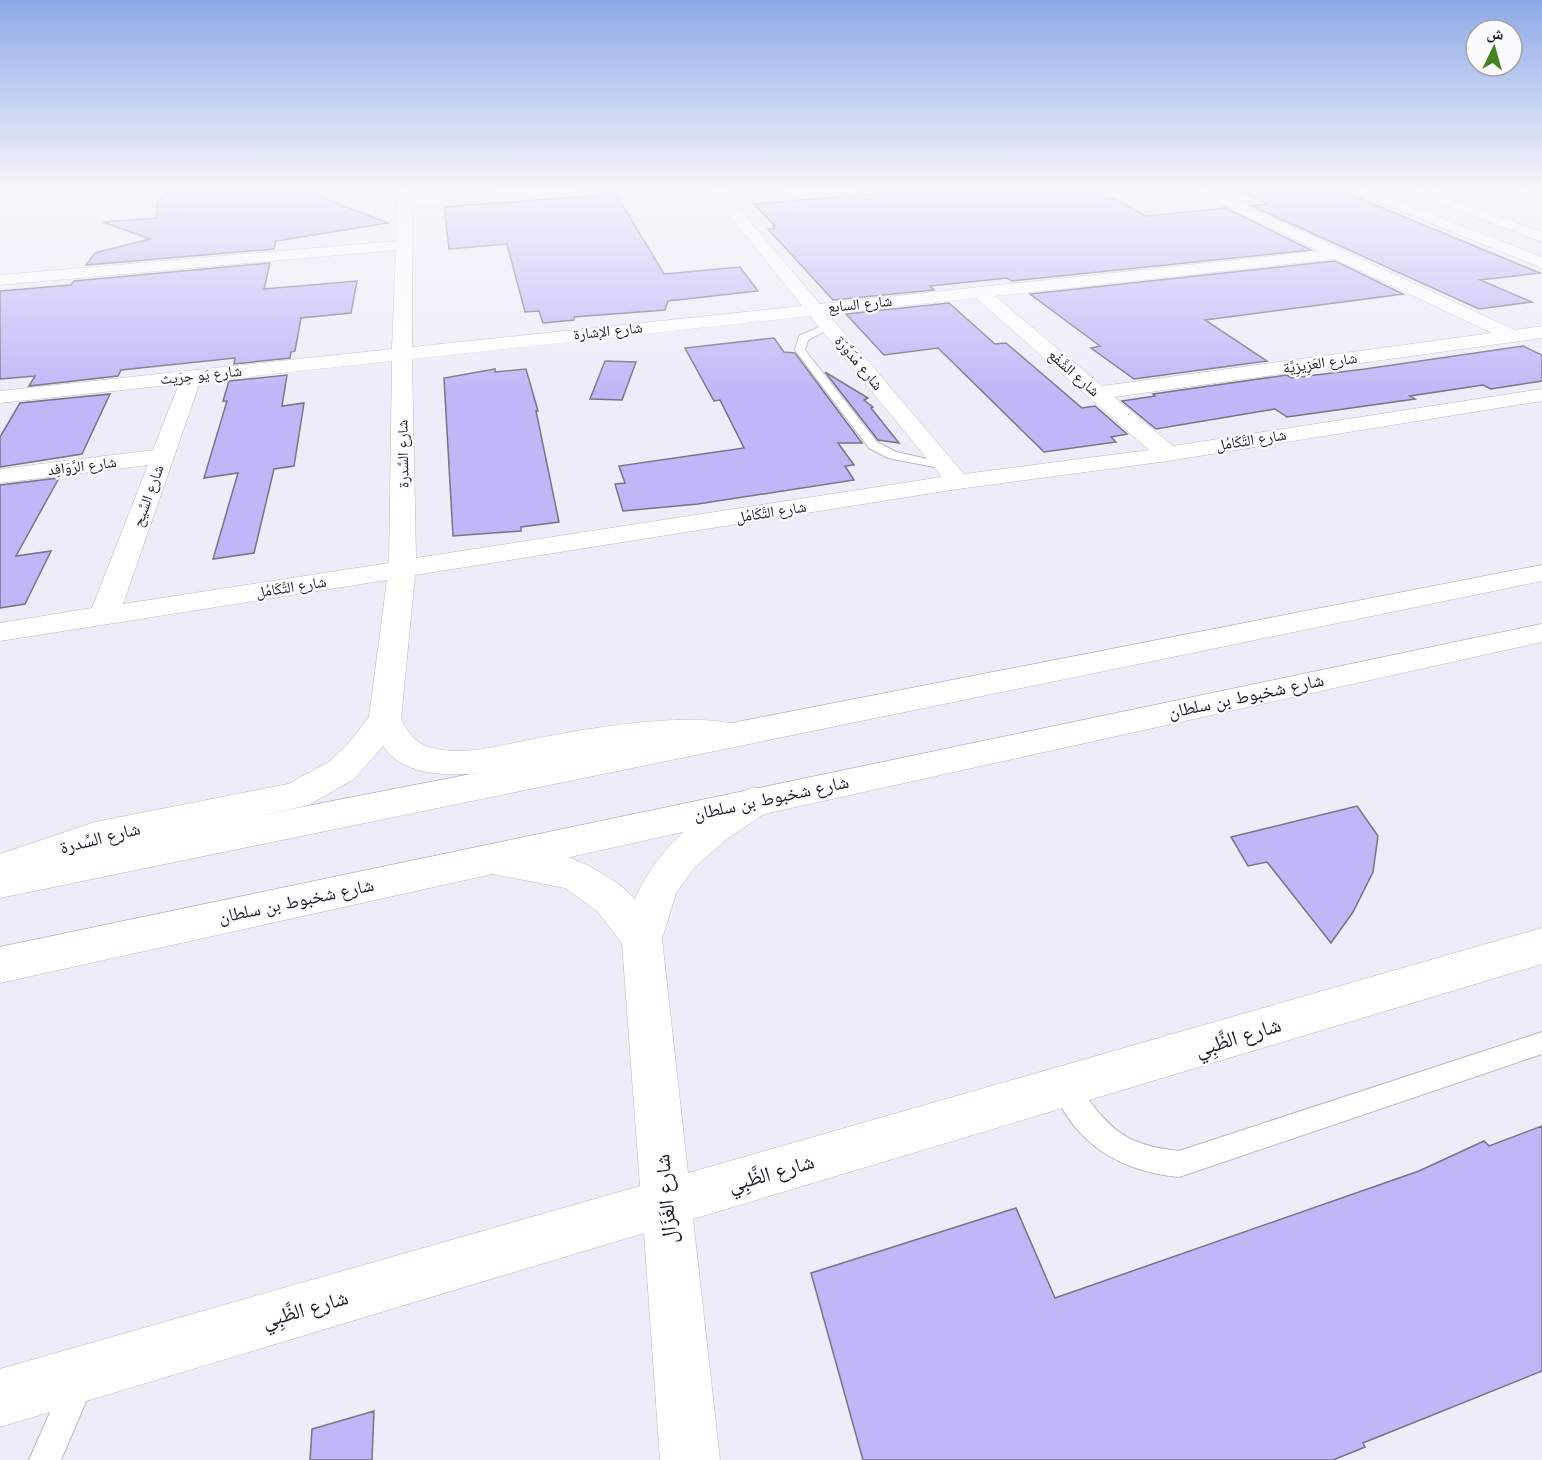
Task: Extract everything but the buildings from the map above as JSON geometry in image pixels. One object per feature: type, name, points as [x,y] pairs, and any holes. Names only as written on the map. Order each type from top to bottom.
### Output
[{"type":"street","points":[[0,280],[275,256]]},
{"type":"street","name":"شارع السِّدرة","points":[[0,869],[95,837],[296,796],[342,770],[359,754],[386,719],[403,570],[404,256]]},
{"type":"street","name":"شارع مْدَوَّرَة","points":[[770,256],[952,475]]},
{"type":"street","name":"شارع السابع","points":[[814,309],[1315,256]]},
{"type":"street","points":[[1341,256],[1513,336]]},
{"type":"street","points":[[1525,256],[1542,263]]},
{"type":"street","name":"شارع الشَّفْع","points":[[979,291],[1168,454]]},
{"type":"street","name":"شارع الإشارة","points":[[402,354],[814,309]]},
{"type":"street","name":"شارع العَزِيزِيَّة","points":[[1098,393],[1542,332]]},
{"type":"street","name":"شارع يَو حِرَيث","points":[[0,397],[402,354]]},
{"type":"street","name":"شارع السِّيح","points":[[104,616],[192,376]]},
{"type":"street","name":"شارع التَّكَامُل","points":[[0,632],[403,570],[952,475],[1168,454],[1542,395]]},
{"type":"street","name":"شارع الرَّوَافِد","points":[[0,476],[163,456]]},
{"type":"street","points":[[0,882],[1542,573]]},
{"type":"street","name":"شارع شخبوط بن سلطان","points":[[0,965],[1542,633]]},
{"type":"street","points":[[386,719],[397,743],[410,753],[449,763],[472,762],[619,736],[698,732],[736,735]]},
{"type":"street","name":"شارع الغَزَال","points":[[690,1460],[642,939],[650,904],[667,872],[690,846],[756,801]]},
{"type":"street","name":"شارع الغَزَال","points":[[488,860],[532,864],[568,872],[599,887],[624,910],[642,939]]},
{"type":"street","name":"شارع الظَّبِي","points":[[0,1398],[1065,1088],[1542,946]]},
{"type":"lane","points":[[828,327],[803,338],[800,350],[868,440],[892,455],[952,475]]},
{"type":"lane","points":[[1065,1088],[1095,1132],[1121,1151],[1150,1162],[1179,1164],[1542,1043]]},
{"type":"lane","points":[[45,1460],[83,1373]]}]
